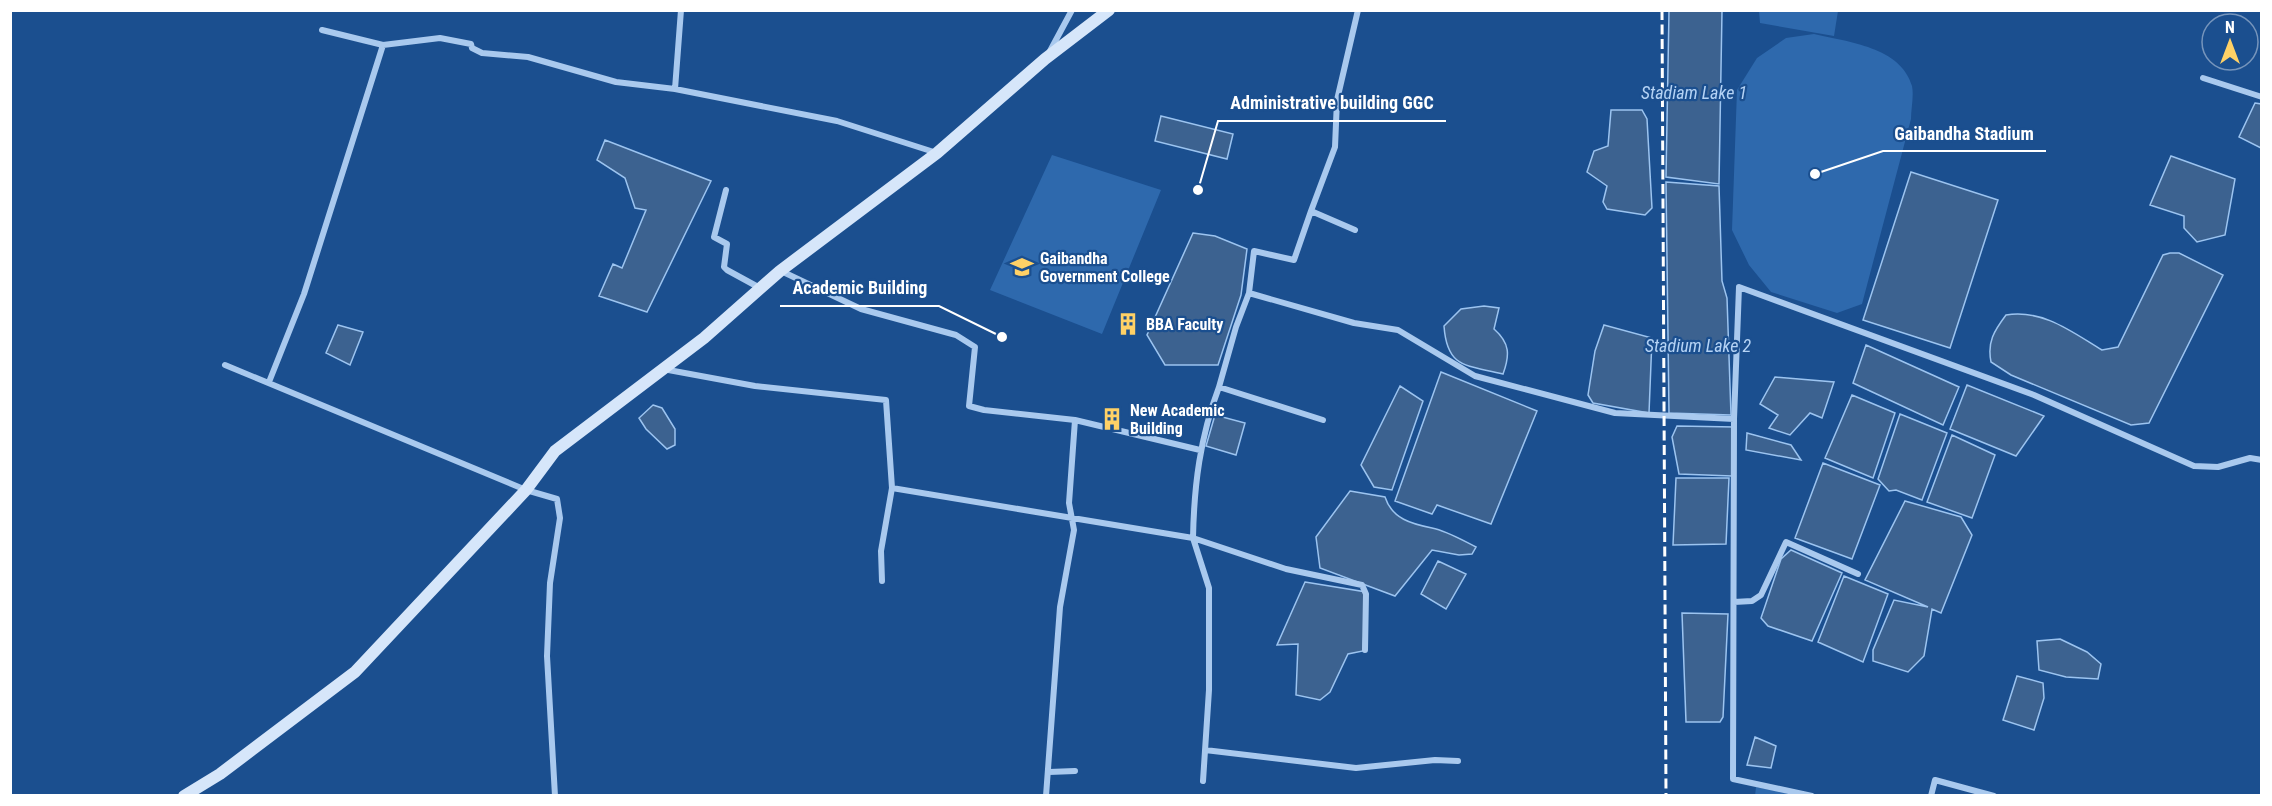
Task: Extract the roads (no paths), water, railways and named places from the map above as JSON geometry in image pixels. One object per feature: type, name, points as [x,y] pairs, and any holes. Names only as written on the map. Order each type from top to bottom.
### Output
[{"type":"main road","points":[[184,795],[220,774],[355,672],[526,490],[555,451],[704,338],[780,271],[937,153],[1045,59],[1109,10]]},
{"type":"street","points":[[675,90],[681,10]]},
{"type":"street","points":[[1045,59],[1072,10]]},
{"type":"street","points":[[1203,781],[1209,690],[1209,588],[1193,538],[1193,496],[1200,450],[1236,327],[1249,293],[1254,251],[1294,260],[1335,147],[1337,100],[1358,10]]},
{"type":"street","points":[[322,30],[383,45],[448,39],[471,44],[472,48],[482,53],[528,57],[616,82],[675,90],[837,121],[937,153]]},
{"type":"street","points":[[269,382],[304,294],[383,45]]},
{"type":"street","points":[[2203,78],[2262,97]]},
{"type":"street","points":[[726,190],[714,237],[726,244],[724,267],[760,288]]},
{"type":"street","points":[[1311,211],[1355,230]]},
{"type":"street","points":[[780,271],[861,309],[956,335],[975,347],[969,405],[984,410],[1075,420],[1200,450]]},
{"type":"street","points":[[1812,795],[1733,779],[1734,420],[1738,287],[2034,395],[2194,466],[2218,467],[2250,458],[2262,460]]},
{"type":"street","points":[[1249,293],[1354,323],[1398,330],[1475,376],[1615,413],[1734,420]]},
{"type":"street","points":[[225,365],[526,490],[557,499],[560,518],[550,583],[547,657],[555,795]]},
{"type":"street","points":[[663,369],[756,386],[886,400],[892,488],[881,551],[882,581]]},
{"type":"street","points":[[1219,387],[1323,420]]},
{"type":"street","points":[[1046,795],[1052,686],[1061,615],[1060,607],[1074,530],[1069,503],[1075,420]]},
{"type":"street","points":[[892,488],[1193,538],[1286,569],[1362,585],[1366,594],[1365,650]]},
{"type":"street","points":[[1734,602],[1752,601],[1761,596],[1786,542],[1858,574]]},
{"type":"street","points":[[1205,750],[1356,768],[1435,760],[1458,761]]},
{"type":"street","points":[[1049,772],[1075,771]]},
{"type":"street","points":[[1930,795],[1935,780],[1994,795]]},
{"type":"water","name":"Stadiam Lake 1","points":[[1669,11],[1722,11],[1719,184],[1666,177]]},
{"type":"water","points":[[2255,103],[2261,104],[2261,148],[2239,137]]},
{"type":"water","points":[[1611,110],[1642,110],[1647,119],[1652,208],[1645,215],[1607,209],[1603,202],[1607,186],[1587,172],[1594,151],[1608,146]]},
{"type":"water","points":[[1161,116],[1233,134],[1227,159],[1155,141]]},
{"type":"water","points":[[605,140],[711,181],[647,312],[599,296],[613,264],[622,268],[646,210],[635,208],[625,178],[597,160]]},
{"type":"water","points":[[2171,156],[2235,179],[2225,235],[2197,242],[2184,228],[2184,216],[2150,205]]},
{"type":"water","points":[[1911,172],[1998,200],[1950,348],[1863,320]]},
{"type":"water","name":"Stadium Lake 2","points":[[1666,182],[1719,186],[1722,281],[1727,298],[1731,415],[1669,413]]},
{"type":"water","points":[[1193,233],[1215,236],[1247,249],[1241,295],[1218,365],[1165,365],[1147,335]]},
{"type":"water","points":[[2179,253],[2223,275],[2149,423],[2131,425],[2011,375],[1991,362],[1992,337],[2006,315],[2032,315],[2045,319],[2068,329],[2102,350],[2118,347],[2163,255]]},
{"type":"water","points":[[1484,306],[1499,308],[1494,329],[1506,344],[1507,361],[1503,374],[1461,363],[1454,358],[1446,340],[1444,326],[1461,309]]},
{"type":"water","points":[[338,325],[363,332],[350,365],[326,353]]},
{"type":"water","points":[[1604,325],[1652,338],[1649,413],[1593,403],[1588,395],[1595,351]]},
{"type":"water","points":[[1866,345],[1959,387],[1943,425],[1853,383]]},
{"type":"water","points":[[1441,372],[1537,411],[1491,524],[1437,505],[1432,514],[1395,501]]},
{"type":"water","points":[[1775,377],[1834,382],[1822,418],[1810,413],[1790,435],[1769,428],[1778,415],[1760,404]]},
{"type":"water","points":[[1967,385],[2044,416],[2016,456],[1950,429]]},
{"type":"water","points":[[1400,386],[1423,401],[1392,490],[1374,487],[1361,465]]},
{"type":"water","points":[[1852,395],[1895,413],[1873,478],[1825,458]]},
{"type":"water","points":[[653,405],[662,408],[675,429],[675,445],[667,449],[646,429],[639,418]]},
{"type":"water","points":[[1900,414],[1947,433],[1922,500],[1896,490],[1889,491],[1878,479]]},
{"type":"water","points":[[1215,415],[1245,423],[1236,455],[1206,446]]},
{"type":"water","points":[[1677,426],[1735,427],[1732,476],[1679,474],[1672,437]]},
{"type":"water","points":[[1747,433],[1791,445],[1801,460],[1746,450]]},
{"type":"water","points":[[1952,435],[1995,455],[1972,518],[1927,502]]},
{"type":"water","points":[[1823,463],[1880,485],[1852,559],[1795,538]]},
{"type":"water","points":[[1676,478],[1729,478],[1726,544],[1673,545]]},
{"type":"water","points":[[1350,491],[1385,497],[1392,511],[1404,519],[1417,525],[1443,531],[1476,547],[1472,554],[1459,555],[1432,550],[1395,596],[1320,568],[1316,537]]},
{"type":"water","points":[[1905,501],[1961,517],[1972,535],[1941,613],[1932,609],[1924,656],[1908,672],[1873,661],[1873,650],[1894,600],[1928,607],[1865,580]]},
{"type":"water","points":[[1791,550],[1842,573],[1812,641],[1768,626],[1761,618],[1781,559]]},
{"type":"water","points":[[1438,561],[1466,574],[1446,609],[1421,594]]},
{"type":"water","points":[[1844,576],[1888,594],[1863,662],[1818,642]]},
{"type":"water","points":[[1305,582],[1366,592],[1363,651],[1348,654],[1330,692],[1320,700],[1296,695],[1298,644],[1277,645]]},
{"type":"water","points":[[1682,613],[1728,614],[1723,717],[1720,722],[1686,722]]},
{"type":"water","points":[[2060,639],[2087,652],[2101,664],[2098,679],[2066,677],[2039,670],[2037,641]]},
{"type":"water","points":[[2017,676],[2043,683],[2044,698],[2034,730],[2003,720]]},
{"type":"water","points":[[1755,737],[1776,746],[1771,768],[1747,765]]},
{"type":"railway","points":[[1662,10],[1666,796]]},
{"type":"place","name":"Gaibandha Stadium","points":[[1815,174]]},
{"type":"place","name":"Administrative building GGC","points":[[1198,190]]},
{"type":"place","name":"Gaibandha Government College","points":[[1022,267]]},
{"type":"place","name":"BBA Faculty","points":[[1128,324]]},
{"type":"place","name":"Academic Building","points":[[1002,337]]},
{"type":"place","name":"New Academic Building","points":[[1112,419]]}]
